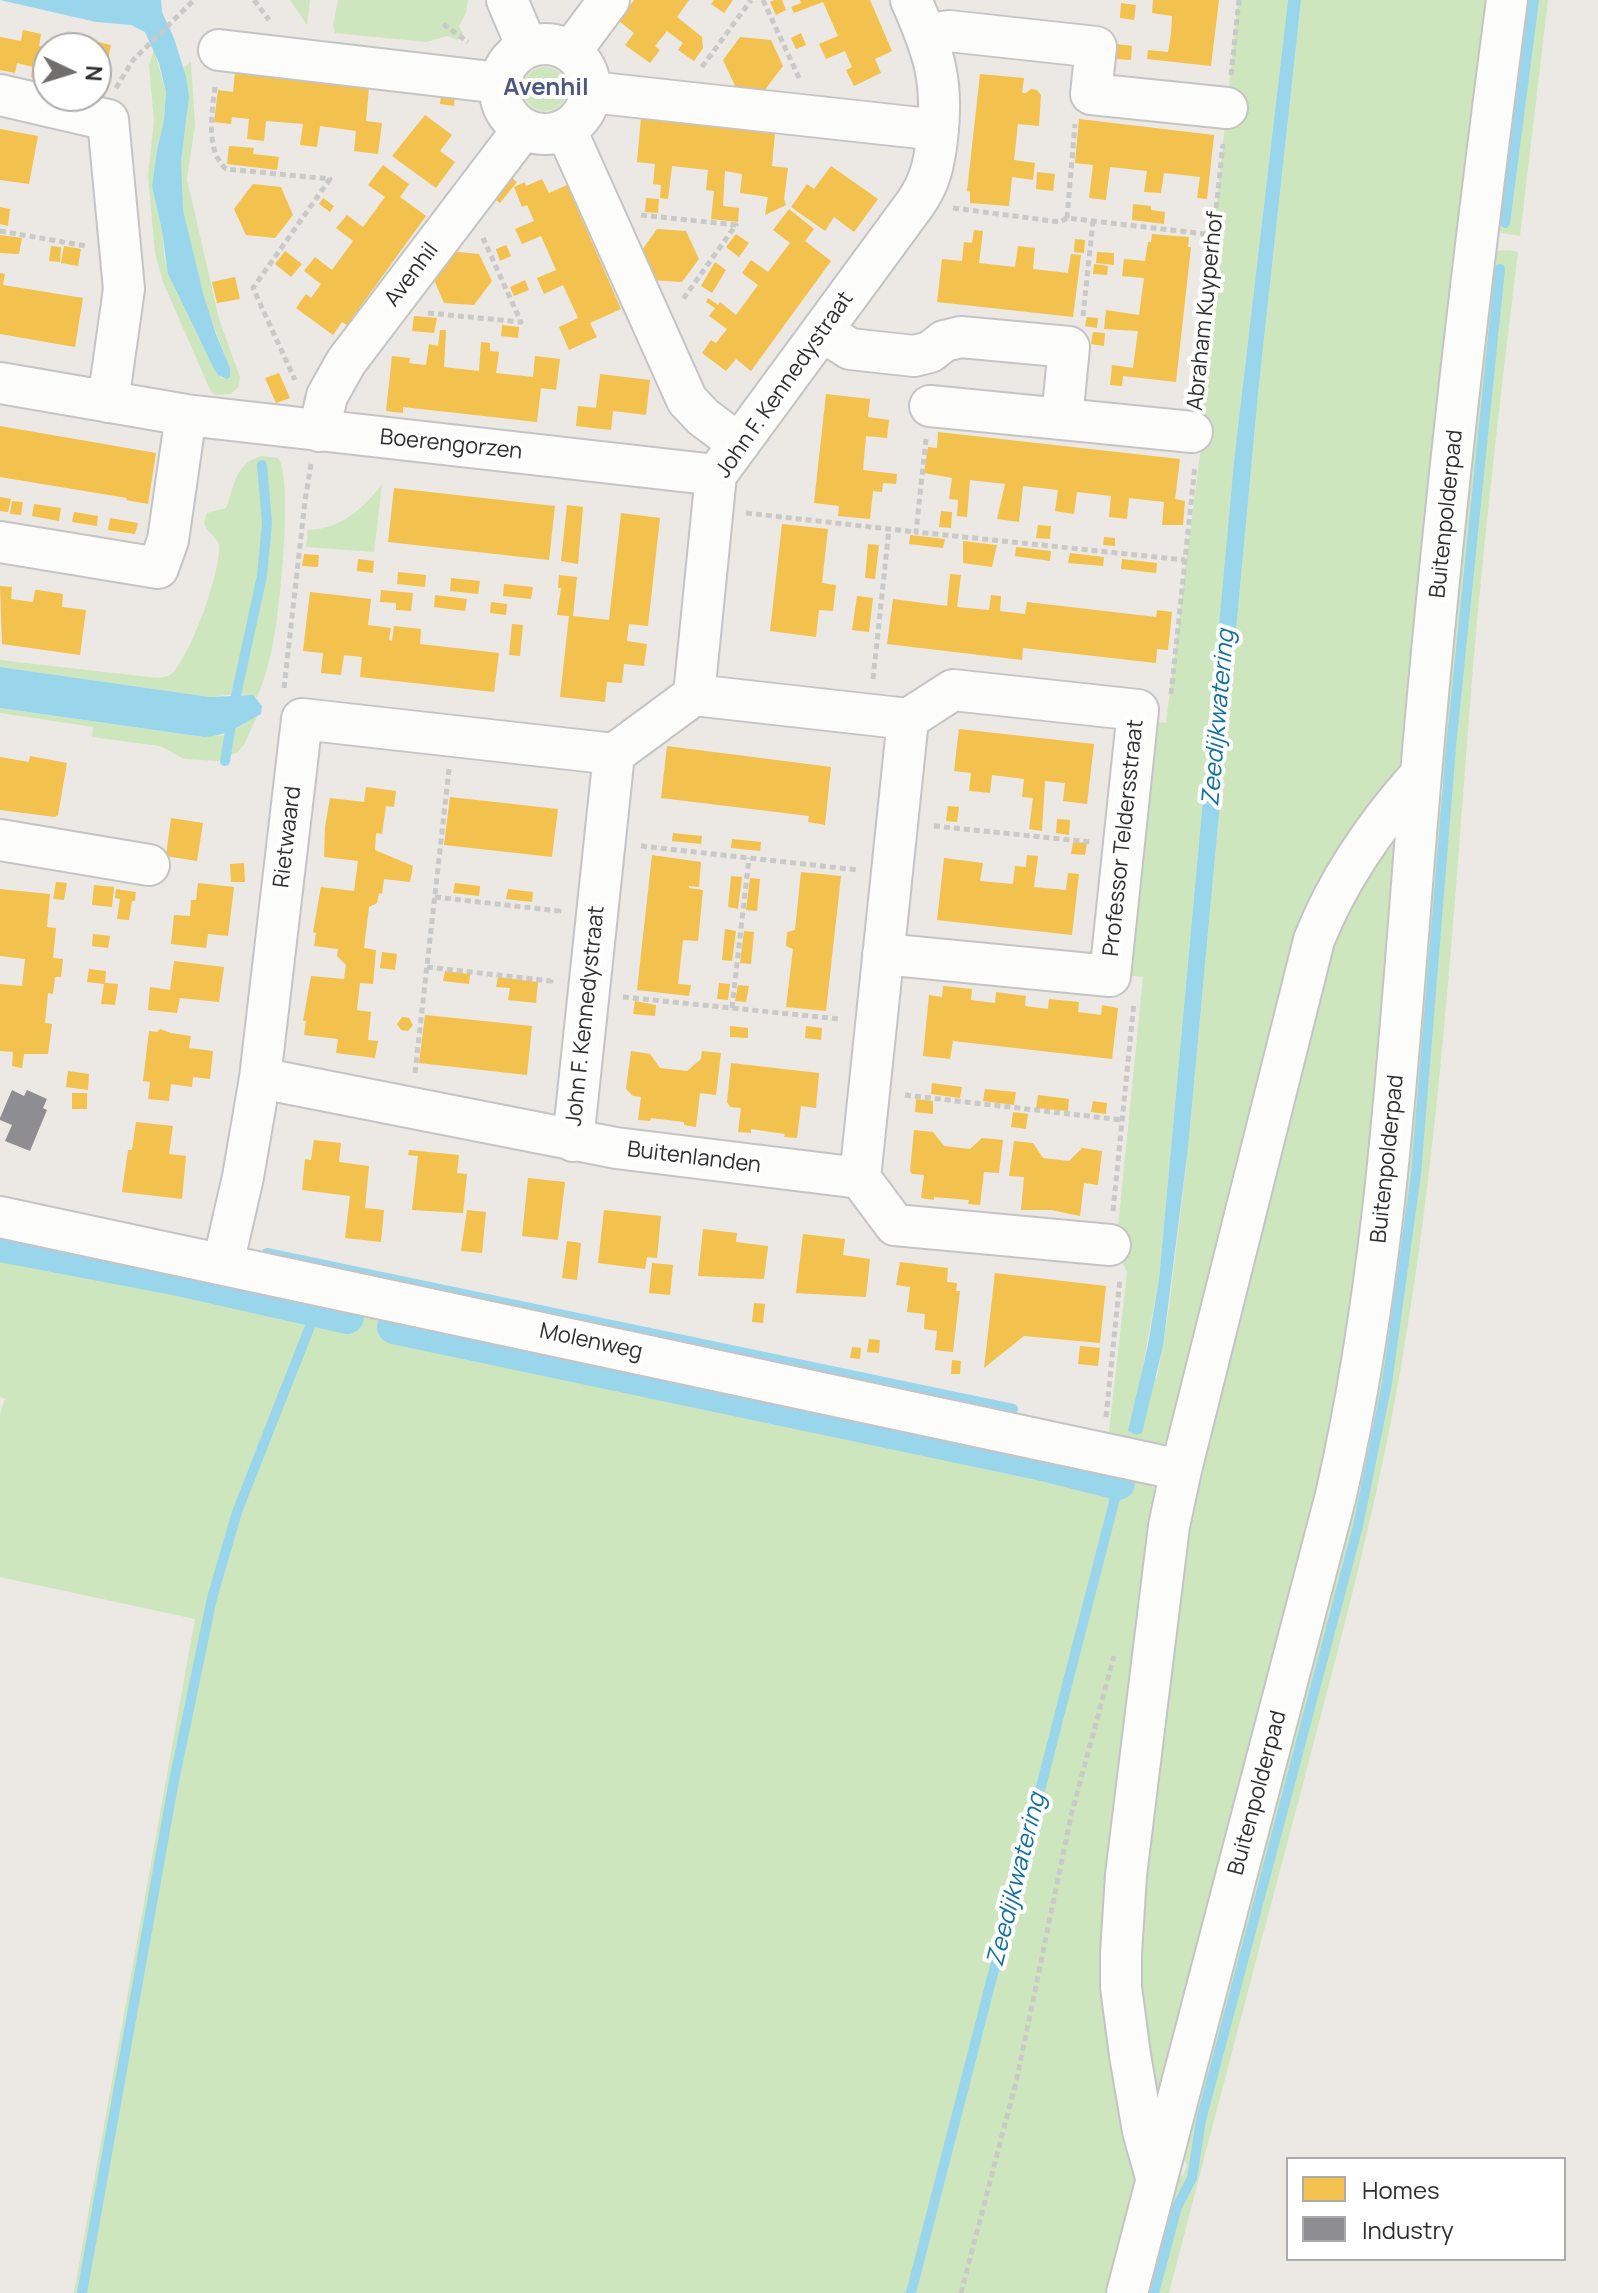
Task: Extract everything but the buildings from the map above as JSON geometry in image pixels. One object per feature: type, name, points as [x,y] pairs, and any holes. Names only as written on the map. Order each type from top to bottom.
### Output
[{"type":"street","points":[[507,0],[527,47]]},
{"type":"street","points":[[571,51],[609,0]]},
{"type":"street","name":"Buitenpolderpad","points":[[1127,2293],[1347,1445],[1387,1179],[1421,774],[1464,351],[1507,0]]},
{"type":"street","points":[[919,17],[949,31],[1096,47],[1091,94],[1227,108]]},
{"type":"street","name":"John F. Kennedystraat","points":[[694,695],[723,476],[822,331],[915,204],[933,170],[941,90],[919,17]]},
{"type":"street","points":[[557,45],[571,51],[582,62],[589,76],[591,92],[587,107],[579,120],[566,130],[537,134],[523,129],[504,109],[500,83],[505,68],[514,56],[527,47],[557,45]]},
{"type":"street","points":[[219,50],[500,83]]},
{"type":"street","points":[[591,92],[938,130]]},
{"type":"street","points":[[0,95],[108,120],[124,306],[108,402]]},
{"type":"street","name":"Avenhil","points":[[319,431],[327,396],[336,378],[523,129]]},
{"type":"street","points":[[566,130],[687,400],[703,417],[723,476]]},
{"type":"street","points":[[822,331],[850,349],[914,356],[930,352],[944,341],[961,337],[1069,347],[1062,419]]},
{"type":"street","name":"Boerengorzen","points":[[0,383],[186,415],[723,476]]},
{"type":"street","name":"Abraham Kuyperhof","points":[[930,406],[1192,432]]},
{"type":"street","points":[[0,542],[158,568],[168,540],[186,415]]},
{"type":"street","name":"Professor Teldersstraat","points":[[883,954],[1110,976],[1138,710],[953,690],[908,719]]},
{"type":"street","points":[[302,719],[614,754],[694,695],[908,719],[860,1178],[895,1225],[1110,1245]]},
{"type":"street","name":"Rietwaard","points":[[223,1264],[243,1177],[260,1078],[302,719]]},
{"type":"street","name":"John F. Kennedystraat","points":[[573,1141],[614,754]]},
{"type":"street","points":[[1157,2179],[1143,2131],[1130,2055],[1121,1987],[1121,1954],[1126,1875],[1162,1575],[1181,1470],[1314,940],[1323,918],[1358,858],[1421,774]]},
{"type":"street","points":[[0,840],[149,865]]},
{"type":"street","name":"Buitenlanden","points":[[260,1078],[573,1141],[860,1178]]},
{"type":"street","name":"Molenweg","points":[[0,1217],[1181,1470]]},
{"type":"path","points":[[108,120],[121,77],[144,48],[194,0]]},
{"type":"path","points":[[677,102],[751,0]]},
{"type":"path","points":[[763,0],[817,117]]},
{"type":"path","name":"Abraham Kuyperhof","points":[[1192,432],[1239,0]]},
{"type":"path","points":[[219,50],[211,122],[217,157],[222,165],[233,171],[330,179],[253,288],[319,431],[305,501],[284,689],[302,719]]},
{"type":"path","points":[[1067,218],[1077,107],[1091,94]]},
{"type":"path","points":[[387,308],[521,322],[467,202]]},
{"type":"path","points":[[915,204],[1060,222],[1067,218],[1214,235]]},
{"type":"path","points":[[602,211],[736,225],[657,335]]},
{"type":"path","points":[[1069,347],[1080,335],[1093,221]]},
{"type":"path","points":[[0,231],[121,251]]},
{"type":"path","points":[[916,532],[930,406]]},
{"type":"path","points":[[1138,710],[1170,704],[1197,442],[1192,432]]},
{"type":"path","points":[[723,476],[889,529],[1185,560]]},
{"type":"path","points":[[869,714],[889,529]]},
{"type":"path","points":[[411,1108],[453,736]]},
{"type":"path","points":[[898,822],[1124,846]]},
{"type":"path","points":[[604,842],[892,874]]},
{"type":"path","points":[[732,1008],[749,858]]},
{"type":"path","points":[[435,897],[559,911],[557,921]]},
{"type":"path","points":[[427,967],[551,981],[552,968]]},
{"type":"path","points":[[1103,1451],[1120,1282],[1110,1245],[1136,984],[1110,976]]},
{"type":"path","points":[[588,994],[876,1022]]},
{"type":"path","points":[[869,1091],[1122,1120]]},
{"type":"path","points":[[961,2293],[1017,2078],[1071,1816],[1116,1645]]},
{"type":"green space","points":[[290,0],[310,0],[307,25]]},
{"type":"green space","points":[[338,0],[468,0],[459,26],[463,34],[457,40],[448,36],[426,42],[335,33],[333,25]]},
{"type":"green space","points":[[1238,0],[1288,0],[1234,461],[1159,1279],[1140,1382],[1157,1378],[1169,1308],[1188,1148],[1258,394],[1301,0],[1502,0],[1419,736],[1369,829],[1186,1422],[1163,1451],[1108,1440],[1127,1272],[1116,1247],[1143,977],[1126,975],[1151,722],[1166,723],[1202,438],[1193,429]]},
{"type":"green space","points":[[1518,0],[1548,0],[1520,236],[1502,233],[1494,226]]},
{"type":"green space","points":[[154,50],[166,92],[152,186],[164,255],[171,281],[213,367],[222,379],[230,368],[198,278],[182,206],[180,169],[187,112],[183,68],[191,62],[195,125],[187,179],[219,319],[240,377],[239,386],[231,394],[215,395],[211,392],[163,282],[155,254],[148,175],[154,122],[149,65]]},
{"type":"green space","points":[[545,67],[560,74],[567,89],[560,104],[545,111],[530,104],[523,89],[530,74]]},
{"type":"green space","points":[[1495,251],[1518,252],[1478,615],[1445,1021],[1426,1197],[1400,1372],[1354,1587],[1169,2293],[1137,2293],[1172,2180],[1183,2175],[1187,2166],[1183,2156],[1327,1567],[1433,804],[1444,790],[1436,775]]},
{"type":"green space","points":[[262,456],[278,458],[283,471],[285,520],[275,633],[257,697],[237,694],[210,697],[0,667],[0,660],[158,678],[171,674],[197,628],[216,572],[219,544],[205,526],[207,513],[226,508],[241,470],[253,459]]},
{"type":"green space","points":[[382,484],[374,552],[306,547],[308,530],[341,522],[367,502]]},
{"type":"green space","points":[[0,708],[204,737],[226,735],[257,716],[238,752],[218,761],[184,759],[160,746],[92,737],[93,727],[0,713]]},
{"type":"green space","points":[[1404,810],[1346,1392],[1163,2135],[1132,2009],[1165,1624],[1318,962]]},
{"type":"green space","points":[[0,1229],[1150,1481],[1159,1499],[1120,1835],[1140,2172],[1118,2293],[74,2293],[195,1619],[0,1577],[0,1414],[5,1399],[0,1397]]},
{"type":"water","points":[[0,0],[161,0],[162,12],[186,77],[189,97],[181,161],[183,210],[203,293],[230,368],[227,379],[218,375],[213,367],[168,274],[152,186],[166,92],[159,63],[145,32],[131,25],[96,22]]},
{"type":"water","points":[[1288,0],[1301,0],[1258,394],[1188,1148],[1163,1346],[1142,1433],[1136,1435],[1128,1431],[1148,1345],[1159,1279],[1234,461]]},
{"type":"water","points":[[0,667],[210,697],[253,695],[262,706],[261,714],[227,732],[204,737],[0,708]]},
{"type":"waterway","points":[[1505,223],[1534,0]]},
{"type":"waterway","points":[[1154,2293],[1177,2207],[1192,2178],[1201,2120],[1358,1526],[1387,1383],[1416,1174],[1451,747],[1500,269]]},
{"type":"waterway","points":[[225,761],[262,576],[267,523],[262,465]]},
{"type":"waterway","points":[[19,1248],[21,1244]]},
{"type":"waterway","points":[[0,1245],[174,1278],[347,1317]]},
{"type":"waterway","points":[[267,1253],[1013,1409]]},
{"type":"waterway","points":[[82,2293],[173,1786],[212,1598],[237,1512],[316,1311]]},
{"type":"waterway","points":[[394,1327],[1039,1463],[1118,1483]]},
{"type":"waterway","name":"Zeedijkwatering","points":[[911,2293],[1123,1467]]},
{"type":"district","name":"Avenhil","points":[[546,88]]}]
